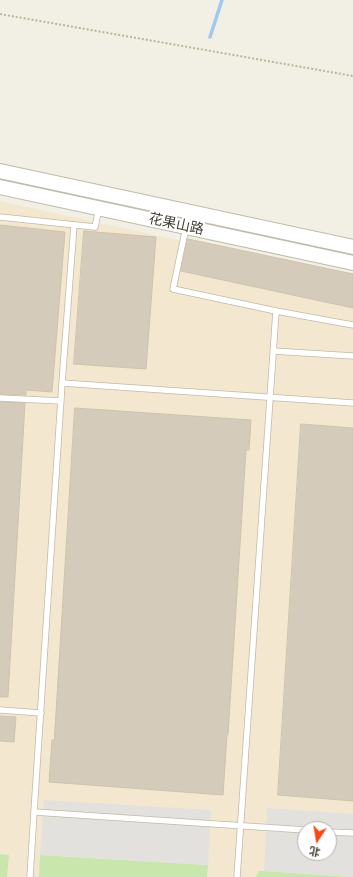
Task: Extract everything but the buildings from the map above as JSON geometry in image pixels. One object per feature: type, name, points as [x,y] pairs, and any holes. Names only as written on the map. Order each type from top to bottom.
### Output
[{"type":"street","name":"花果山路","points":[[0,171],[189,213],[353,247]]},
{"type":"street","name":"花果山路","points":[[0,187],[353,263]]},
{"type":"lane","points":[[0,218],[95,227],[102,194]]},
{"type":"lane","points":[[189,213],[173,289],[276,311],[353,325]]},
{"type":"lane","points":[[30,877],[62,384],[74,225]]},
{"type":"lane","points":[[237,877],[276,311]]},
{"type":"lane","points":[[273,351],[353,356]]},
{"type":"lane","points":[[62,384],[353,403]]},
{"type":"lane","points":[[0,398],[61,401]]},
{"type":"lane","points":[[0,710],[41,713]]},
{"type":"lane","points":[[34,812],[297,830]]},
{"type":"lane","points":[[337,832],[353,833]]},
{"type":"path","points":[[0,14],[353,76]]},
{"type":"shaded area","points":[[0,201],[353,279],[353,877],[0,877]]},
{"type":"shaded area","points":[[44,800],[211,810],[208,865],[40,855]]},
{"type":"shaded area","points":[[267,808],[353,814],[353,877],[264,871]]},
{"type":"green space","points":[[0,854],[9,855],[7,877],[0,877]]},
{"type":"green space","points":[[40,855],[208,865],[207,877],[39,877]]},
{"type":"green space","points":[[259,871],[264,871],[353,877],[256,877]]},
{"type":"waterway","points":[[210,37],[222,0]]}]
